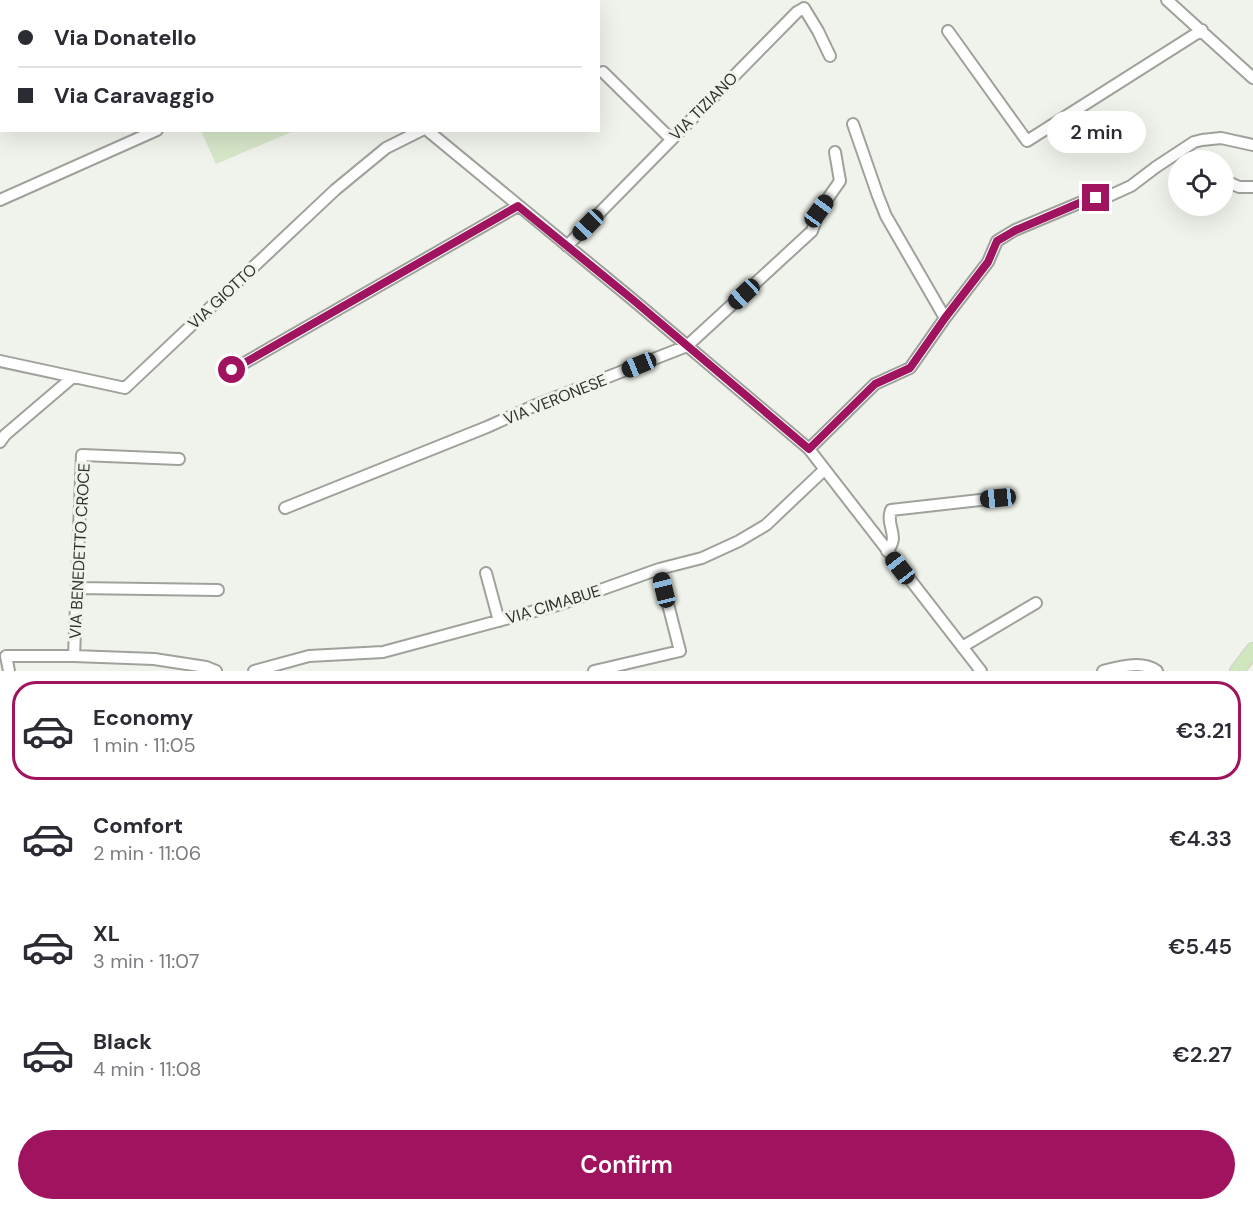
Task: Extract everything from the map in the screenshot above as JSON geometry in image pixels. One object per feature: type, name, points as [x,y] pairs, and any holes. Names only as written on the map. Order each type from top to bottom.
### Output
[{"type":"main road","points":[[1238,668],[1253,650]]},
{"type":"street","points":[[1167,0],[1253,78]]},
{"type":"street","name":"VIA TIZIANO","points":[[567,246],[797,12],[804,8],[830,56]]},
{"type":"street","points":[[948,31],[1027,141],[1202,30]]},
{"type":"street","points":[[603,72],[670,139]]},
{"type":"street","points":[[853,124],[886,216],[945,318]]},
{"type":"street","points":[[0,200],[153,132]]},
{"type":"street","name":"VIA GIOTTO","points":[[0,361],[125,388],[335,190],[386,148],[420,132]]},
{"type":"street","points":[[426,132],[567,246],[809,449],[981,671]]},
{"type":"street","points":[[809,449],[875,384],[910,368],[988,262],[997,241],[1016,230],[1084,201],[1109,196],[1131,186],[1194,142],[1221,138],[1253,145]]},
{"type":"street","name":"VIA VERONESE","points":[[285,508],[687,346],[812,231],[819,211],[840,181],[836,152]]},
{"type":"street","points":[[1234,185],[1253,187]]},
{"type":"street","points":[[232,370],[518,206]]},
{"type":"street","points":[[0,442],[5,435],[73,377]]},
{"type":"street","name":"VIA BENEDETTO CROCE","points":[[9,671],[3,656],[74,656],[82,455],[179,459]]},
{"type":"street","name":"VIA CIMABUE","points":[[254,671],[309,656],[383,652],[561,604],[659,569],[702,558],[722,550],[766,525],[824,470]]},
{"type":"street","points":[[887,551],[894,540],[889,515],[891,510],[998,498]]},
{"type":"street","points":[[594,671],[680,651],[659,569]]},
{"type":"street","points":[[486,573],[499,621]]},
{"type":"street","points":[[78,588],[218,590]]},
{"type":"street","points":[[962,647],[1036,603]]},
{"type":"street","points":[[74,656],[154,659],[216,671]]},
{"type":"street","points":[[1103,671],[1141,665],[1156,671]]},
{"type":"green space","points":[[201,132],[292,132],[216,164]]},
{"type":"route","points":[[232,370],[518,206],[809,449],[875,384],[910,368],[988,262],[997,241],[1016,230],[1096,198]]}]
